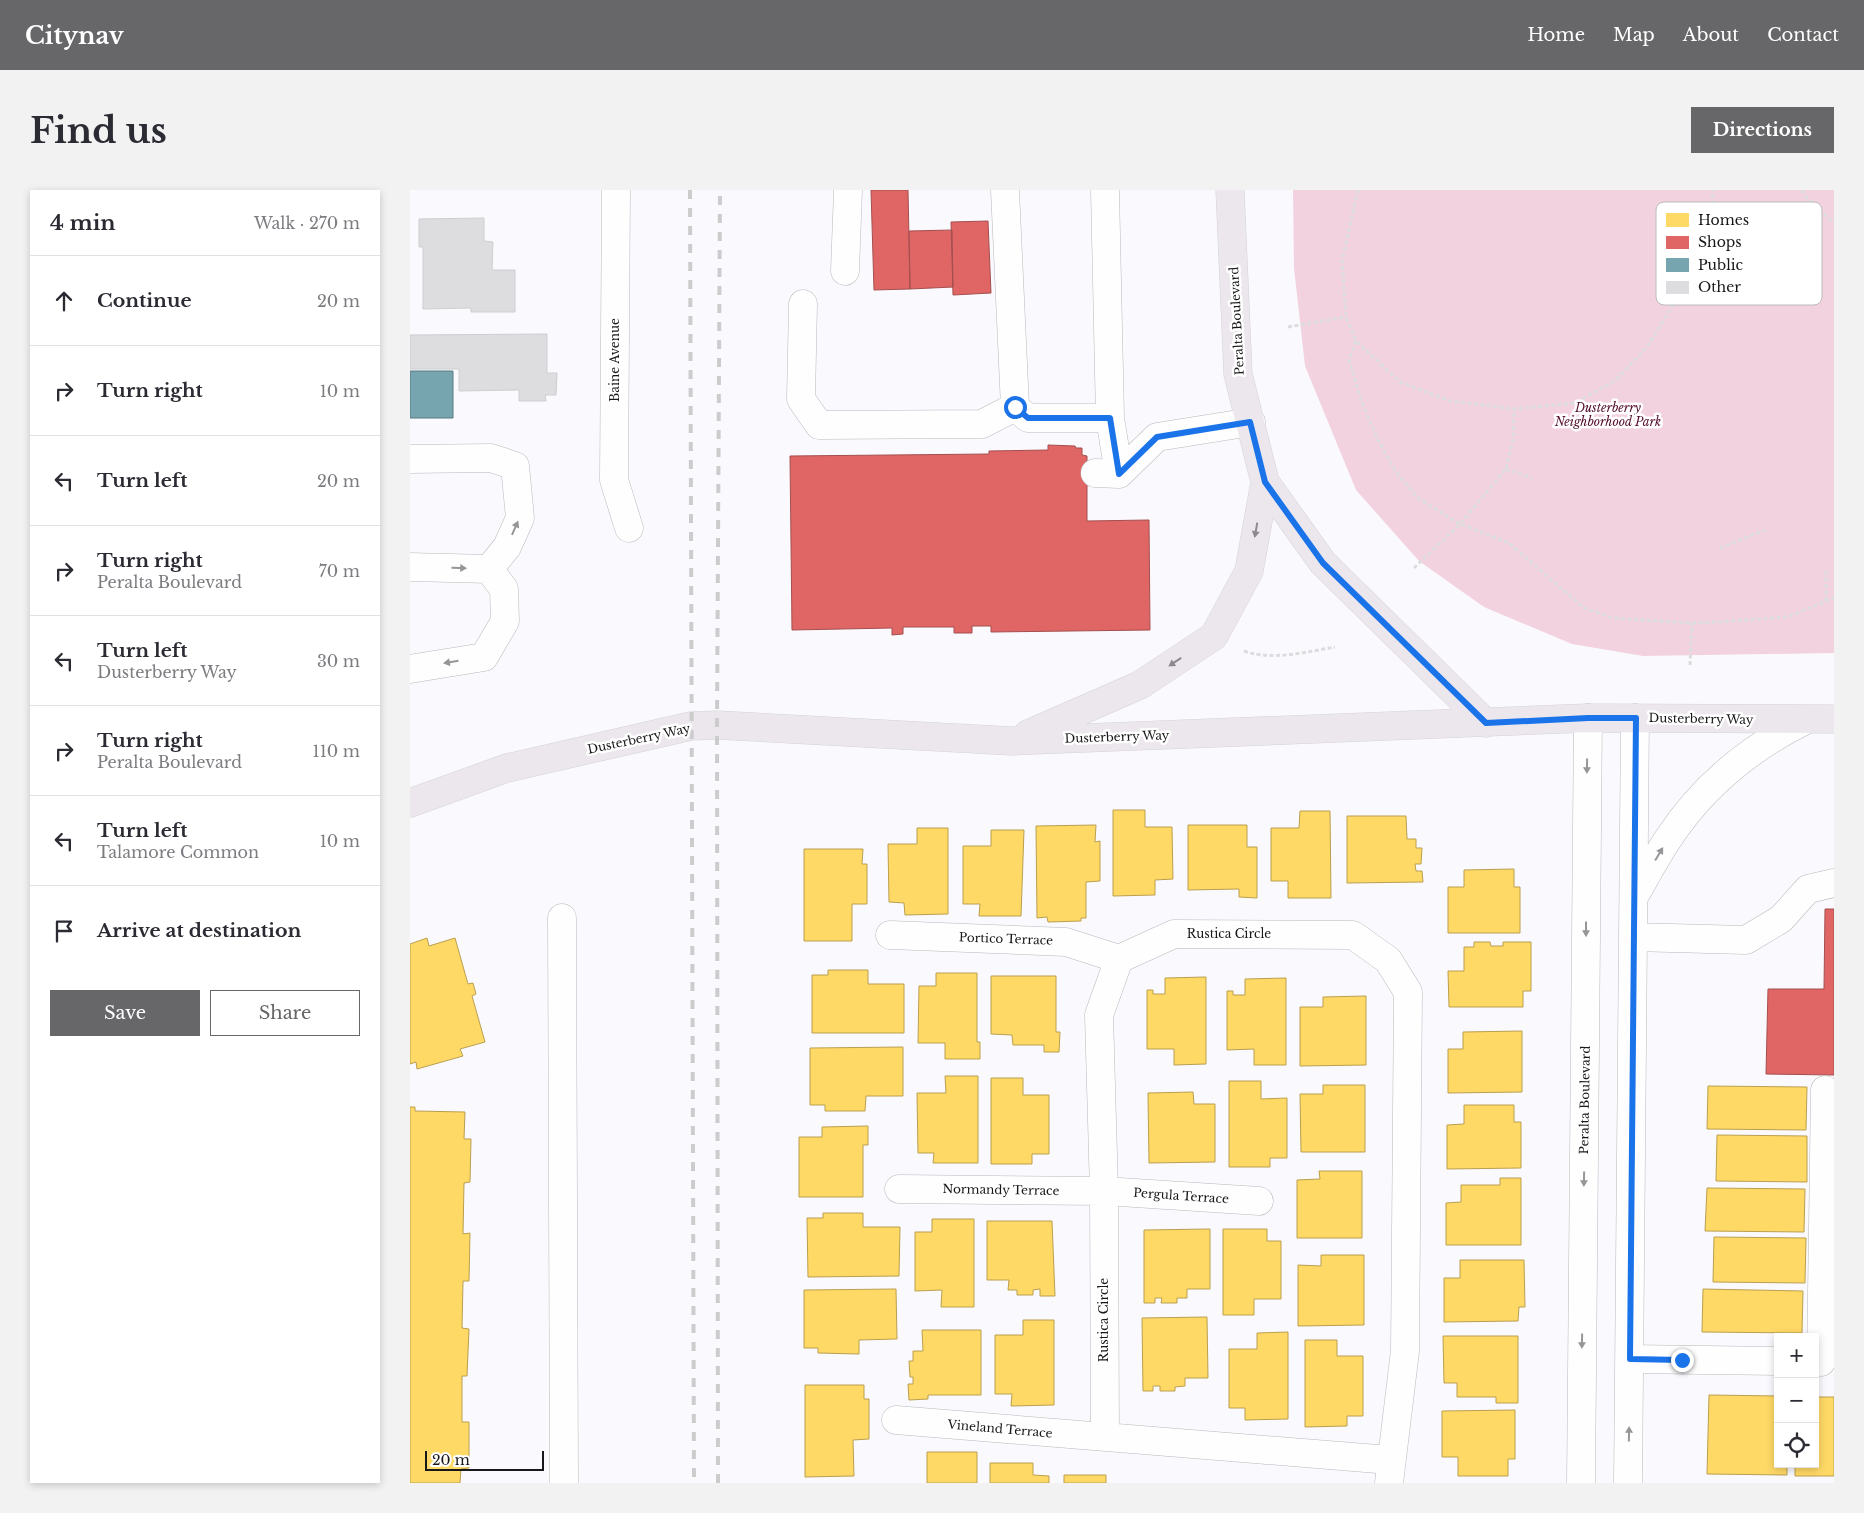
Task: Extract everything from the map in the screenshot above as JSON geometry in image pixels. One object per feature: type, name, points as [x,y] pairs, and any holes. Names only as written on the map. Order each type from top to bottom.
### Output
[{"type":"main road","name":"Peralta Boulevard","points":[[1230,190],[1238,374],[1265,482],[1323,563],[1486,723]]},
{"type":"main road","points":[[1012,741],[1140,685],[1214,636],[1249,571],[1265,482]]},
{"type":"main road","name":"Dusterberry Way","points":[[410,803],[507,768],[691,726],[717,725],[1012,741],[1588,718],[1834,719]]},
{"type":"street","name":"Baine Avenue","points":[[616,190],[614,480],[629,528]]},
{"type":"street","points":[[845,271],[848,190]]},
{"type":"street","points":[[1005,190],[1015,407],[1028,418],[1110,418]]},
{"type":"street","points":[[1105,190],[1110,418],[1107,473],[1157,437],[1250,422]]},
{"type":"street","points":[[803,304],[801,398],[819,425],[982,424],[1015,407]]},
{"type":"street","points":[[410,459],[491,458],[515,466],[520,518],[507,547],[489,569]]},
{"type":"street","points":[[410,567],[489,569]]},
{"type":"street","points":[[410,669],[484,657],[505,621],[504,589],[489,569]]},
{"type":"street","name":"Peralta Boulevard","points":[[1581,1483],[1588,718]]},
{"type":"street","points":[[1628,1483],[1636,718]]},
{"type":"street","points":[[1634,896],[1668,838],[1702,796],[1753,750],[1806,720]]},
{"type":"street","points":[[1633,937],[1746,940],[1780,919],[1808,889],[1834,883]]},
{"type":"street","points":[[562,918],[564,1483]]},
{"type":"street","name":"Rustica Circle","points":[[1174,934],[1353,935],[1388,960],[1408,992],[1405,1351],[1389,1472],[1105,1437],[1104,1191],[1099,1015],[1119,959],[1174,934]]},
{"type":"street","name":"Portico Terrace","points":[[890,935],[1066,942],[1119,959]]},
{"type":"street","points":[[1823,1362],[1825,1090]]},
{"type":"street","name":"Normandy Terrace","points":[[899,1188],[1104,1191]]},
{"type":"street","name":"Pergula Terrace","points":[[1104,1191],[1259,1201]]},
{"type":"street","points":[[1630,1359],[1774,1361]]},
{"type":"street","name":"Vineland Terrace","points":[[896,1420],[1105,1437]]},
{"type":"path","points":[[1358,190],[1342,261],[1346,317],[1356,340],[1400,382],[1450,401],[1514,409],[1576,403],[1616,380],[1647,346],[1673,305]]},
{"type":"path","points":[[1802,190],[1811,202]]},
{"type":"path","points":[[1822,212],[1834,223]]},
{"type":"path","points":[[1288,327],[1346,317]]},
{"type":"path","points":[[1356,340],[1349,360],[1361,400],[1396,472],[1419,499],[1460,524],[1509,543],[1584,608],[1614,618],[1692,623],[1754,621],[1787,616],[1834,598]]},
{"type":"path","points":[[1414,568],[1460,524],[1506,469],[1512,440],[1514,409]]},
{"type":"path","points":[[1506,469],[1532,478]]},
{"type":"path","points":[[1720,548],[1765,530]]},
{"type":"path","points":[[1826,571],[1826,602]]},
{"type":"path","points":[[1690,665],[1692,623]]},
{"type":"path","points":[[1235,649],[1253,654],[1294,654],[1334,647]]},
{"type":"green space","name":"Dusterberry Neighborhood Park","points":[[1293,190],[1834,190],[1834,653],[1643,656],[1572,644],[1484,607],[1419,561],[1356,490],[1305,366],[1294,268]]},
{"type":"building: Homes","points":[[1113,810],[1145,810],[1145,827],[1172,827],[1173,879],[1155,880],[1155,895],[1113,896]]},
{"type":"building: Homes","points":[[1300,811],[1330,811],[1331,898],[1288,898],[1288,881],[1271,881],[1271,828],[1299,828]]},
{"type":"building: Homes","points":[[1347,816],[1406,816],[1407,839],[1416,839],[1416,848],[1422,848],[1421,864],[1415,864],[1416,871],[1422,871],[1423,882],[1347,883]]},
{"type":"building: Homes","points":[[1096,825],[1095,842],[1100,841],[1100,881],[1086,882],[1086,918],[1081,918],[1081,921],[1048,922],[1047,917],[1037,918],[1036,826]]},
{"type":"building: Homes","points":[[1188,825],[1247,825],[1247,847],[1257,847],[1257,898],[1239,897],[1239,889],[1188,890]]},
{"type":"building: Homes","points":[[917,828],[948,828],[948,914],[905,915],[904,903],[889,902],[888,844],[917,844]]},
{"type":"building: Homes","points":[[991,830],[1024,830],[1021,916],[979,916],[980,904],[963,904],[963,846],[991,846]]},
{"type":"building: Homes","points":[[804,849],[863,849],[862,864],[867,864],[867,904],[852,904],[852,941],[804,941]]},
{"type":"building: Homes","points":[[1514,869],[1514,887],[1520,887],[1520,933],[1448,933],[1448,887],[1464,887],[1464,870]]},
{"type":"building: Homes","points":[[427,938],[429,946],[455,938],[468,984],[473,983],[476,994],[472,996],[485,1042],[460,1049],[463,1056],[417,1069],[416,1062],[410,1064],[410,944]]},
{"type":"building: Homes","points":[[1474,942],[1490,942],[1491,946],[1503,946],[1503,942],[1531,942],[1531,991],[1523,991],[1523,1007],[1449,1007],[1448,971],[1464,971],[1464,947],[1474,947]]},
{"type":"building: Homes","points":[[828,970],[868,970],[868,984],[904,984],[904,1033],[812,1033],[812,975],[828,975]]},
{"type":"building: Homes","points":[[936,973],[977,973],[977,1042],[980,1042],[980,1059],[945,1059],[945,1043],[918,1043],[919,986],[936,986]]},
{"type":"building: Homes","points":[[991,976],[1056,976],[1056,1032],[1060,1032],[1059,1052],[1044,1052],[1044,1045],[1013,1045],[1012,1035],[991,1034]]},
{"type":"building: Homes","points":[[1206,977],[1206,1064],[1174,1065],[1174,1049],[1147,1049],[1147,990],[1153,990],[1153,994],[1165,994],[1165,978]]},
{"type":"building: Homes","points":[[1286,978],[1286,1065],[1254,1065],[1254,1049],[1227,1050],[1227,991],[1233,991],[1233,995],[1245,995],[1245,979]]},
{"type":"building: Homes","points":[[1366,996],[1366,1065],[1300,1066],[1300,1007],[1323,1007],[1323,997]]},
{"type":"building: Homes","points":[[1522,1031],[1522,1092],[1448,1093],[1448,1049],[1463,1049],[1463,1032]]},
{"type":"building: Homes","points":[[903,1047],[903,1096],[866,1096],[865,1111],[825,1111],[825,1105],[810,1105],[810,1048]]},
{"type":"building: Homes","points":[[945,1076],[978,1076],[978,1163],[933,1163],[934,1153],[918,1153],[917,1093],[946,1093]]},
{"type":"building: Homes","points":[[991,1078],[1023,1078],[1023,1095],[1049,1095],[1049,1154],[1032,1154],[1032,1164],[991,1164]]},
{"type":"building: Homes","points":[[1229,1081],[1261,1081],[1261,1099],[1287,1098],[1287,1158],[1270,1158],[1270,1167],[1229,1167]]},
{"type":"building: Homes","points":[[1323,1085],[1365,1085],[1365,1152],[1301,1152],[1300,1094],[1323,1094]]},
{"type":"building: Homes","points":[[1708,1086],[1807,1087],[1806,1130],[1707,1129]]},
{"type":"building: Homes","points":[[1193,1092],[1194,1104],[1215,1104],[1215,1162],[1149,1163],[1148,1093]]},
{"type":"building: Homes","points":[[1464,1105],[1514,1105],[1514,1122],[1521,1122],[1521,1168],[1447,1169],[1447,1125],[1464,1124]]},
{"type":"building: Homes","points":[[410,1107],[415,1107],[415,1111],[465,1112],[464,1139],[471,1139],[470,1182],[464,1183],[463,1234],[470,1233],[469,1281],[463,1281],[462,1328],[469,1329],[467,1376],[462,1376],[462,1422],[469,1422],[469,1468],[461,1469],[460,1483],[410,1483]]},
{"type":"building: Homes","points":[[868,1126],[868,1145],[863,1145],[863,1197],[799,1197],[799,1137],[822,1137],[822,1127]]},
{"type":"building: Homes","points":[[1717,1135],[1807,1136],[1807,1182],[1716,1181]]},
{"type":"building: Homes","points":[[1319,1171],[1362,1171],[1362,1238],[1297,1238],[1297,1180],[1320,1179]]},
{"type":"building: Homes","points":[[1500,1178],[1521,1178],[1521,1245],[1446,1245],[1446,1203],[1461,1202],[1461,1185],[1500,1185]]},
{"type":"building: Homes","points":[[1707,1188],[1805,1189],[1804,1232],[1705,1231]]},
{"type":"building: Homes","points":[[823,1213],[863,1213],[863,1227],[900,1227],[899,1276],[808,1277],[807,1218],[823,1218]]},
{"type":"building: Homes","points":[[932,1219],[974,1219],[974,1307],[941,1307],[942,1290],[915,1291],[915,1232],[932,1232]]},
{"type":"building: Homes","points":[[987,1221],[1052,1221],[1055,1296],[1040,1296],[1040,1289],[1033,1290],[1033,1295],[1017,1295],[1017,1290],[1008,1290],[1009,1280],[987,1280]]},
{"type":"building: Homes","points":[[1210,1229],[1210,1289],[1187,1289],[1187,1298],[1177,1298],[1177,1303],[1161,1303],[1162,1298],[1155,1298],[1155,1303],[1144,1303],[1144,1230]]},
{"type":"building: Homes","points":[[1223,1229],[1267,1229],[1267,1241],[1281,1241],[1281,1299],[1254,1299],[1254,1315],[1223,1315]]},
{"type":"building: Homes","points":[[1714,1237],[1806,1238],[1805,1283],[1713,1282]]},
{"type":"building: Homes","points":[[1321,1255],[1364,1255],[1364,1325],[1298,1326],[1298,1265],[1321,1266]]},
{"type":"building: Homes","points":[[1460,1260],[1524,1260],[1525,1307],[1519,1307],[1518,1321],[1444,1322],[1444,1278],[1460,1278]]},
{"type":"building: Homes","points":[[896,1289],[897,1339],[859,1340],[859,1354],[818,1353],[818,1348],[804,1348],[804,1290]]},
{"type":"building: Homes","points":[[1703,1289],[1803,1291],[1802,1333],[1702,1332]]},
{"type":"building: Homes","points":[[1207,1317],[1208,1378],[1185,1378],[1185,1386],[1175,1387],[1175,1391],[1160,1391],[1160,1386],[1153,1386],[1153,1391],[1143,1391],[1142,1318]]},
{"type":"building: Homes","points":[[1023,1320],[1054,1320],[1054,1405],[1011,1406],[1012,1394],[995,1394],[995,1335],[1023,1335]]},
{"type":"building: Homes","points":[[922,1330],[981,1330],[981,1395],[928,1395],[928,1399],[909,1400],[908,1384],[913,1384],[913,1377],[910,1377],[909,1361],[913,1361],[913,1351],[923,1351]]},
{"type":"building: Homes","points":[[1288,1332],[1288,1419],[1245,1420],[1245,1408],[1229,1408],[1229,1349],[1257,1349],[1257,1333]]},
{"type":"building: Homes","points":[[1443,1336],[1518,1336],[1518,1403],[1496,1403],[1496,1397],[1457,1397],[1457,1383],[1444,1383]]},
{"type":"building: Homes","points":[[1305,1340],[1337,1340],[1337,1356],[1363,1356],[1363,1416],[1347,1416],[1347,1426],[1305,1427]]},
{"type":"building: Homes","points":[[805,1385],[864,1385],[864,1399],[869,1399],[869,1439],[853,1440],[854,1476],[805,1477]]},
{"type":"building: Homes","points":[[1709,1395],[1774,1396],[1774,1468],[1787,1468],[1787,1475],[1707,1474]]},
{"type":"building: Homes","points":[[1819,1397],[1834,1397],[1834,1476],[1795,1476],[1795,1468],[1819,1468]]},
{"type":"building: Homes","points":[[1515,1410],[1515,1459],[1508,1459],[1508,1476],[1458,1476],[1458,1457],[1442,1457],[1442,1411]]},
{"type":"building: Homes","points":[[927,1452],[977,1452],[977,1483],[927,1483]]},
{"type":"building: Homes","points":[[990,1463],[1033,1463],[1033,1475],[1049,1476],[1049,1483],[990,1483]]},
{"type":"building: Homes","points":[[1064,1475],[1106,1475],[1106,1483],[1064,1483]]},
{"type":"building: Shops","points":[[871,190],[908,190],[910,289],[874,290]]},
{"type":"building: Shops","points":[[988,221],[991,293],[953,295],[951,222]]},
{"type":"building: Shops","points":[[952,230],[953,287],[910,289],[909,231]]},
{"type":"building: Shops","points":[[1048,445],[1075,446],[1076,448],[1082,448],[1082,455],[1087,456],[1087,521],[1149,520],[1150,630],[991,632],[991,626],[972,626],[972,633],[954,633],[954,627],[903,627],[903,634],[892,635],[892,628],[792,630],[790,456],[989,454],[989,451],[1048,450]]},
{"type":"building: Shops","points":[[1825,909],[1834,909],[1834,1075],[1766,1074],[1768,989],[1824,989]]},
{"type":"building: Public","points":[[410,371],[453,371],[453,418],[410,418]]},
{"type":"building: Other","points":[[484,218],[484,241],[493,242],[492,270],[515,270],[515,312],[471,312],[471,308],[423,309],[423,247],[419,247],[419,219]]},
{"type":"building: Other","points":[[547,334],[547,373],[557,373],[556,395],[545,395],[546,401],[519,401],[519,390],[459,391],[459,369],[410,369],[410,335]]},
{"type":"railway","points":[[690,190],[694,1483]]},
{"type":"railway","points":[[718,1483],[717,725],[720,190]]},
{"type":"route","points":[[1015,407],[1028,418],[1110,418],[1119,474],[1157,437],[1250,422],[1265,482],[1323,563],[1486,723],[1588,718],[1636,718],[1630,1359],[1682,1360]]}]
